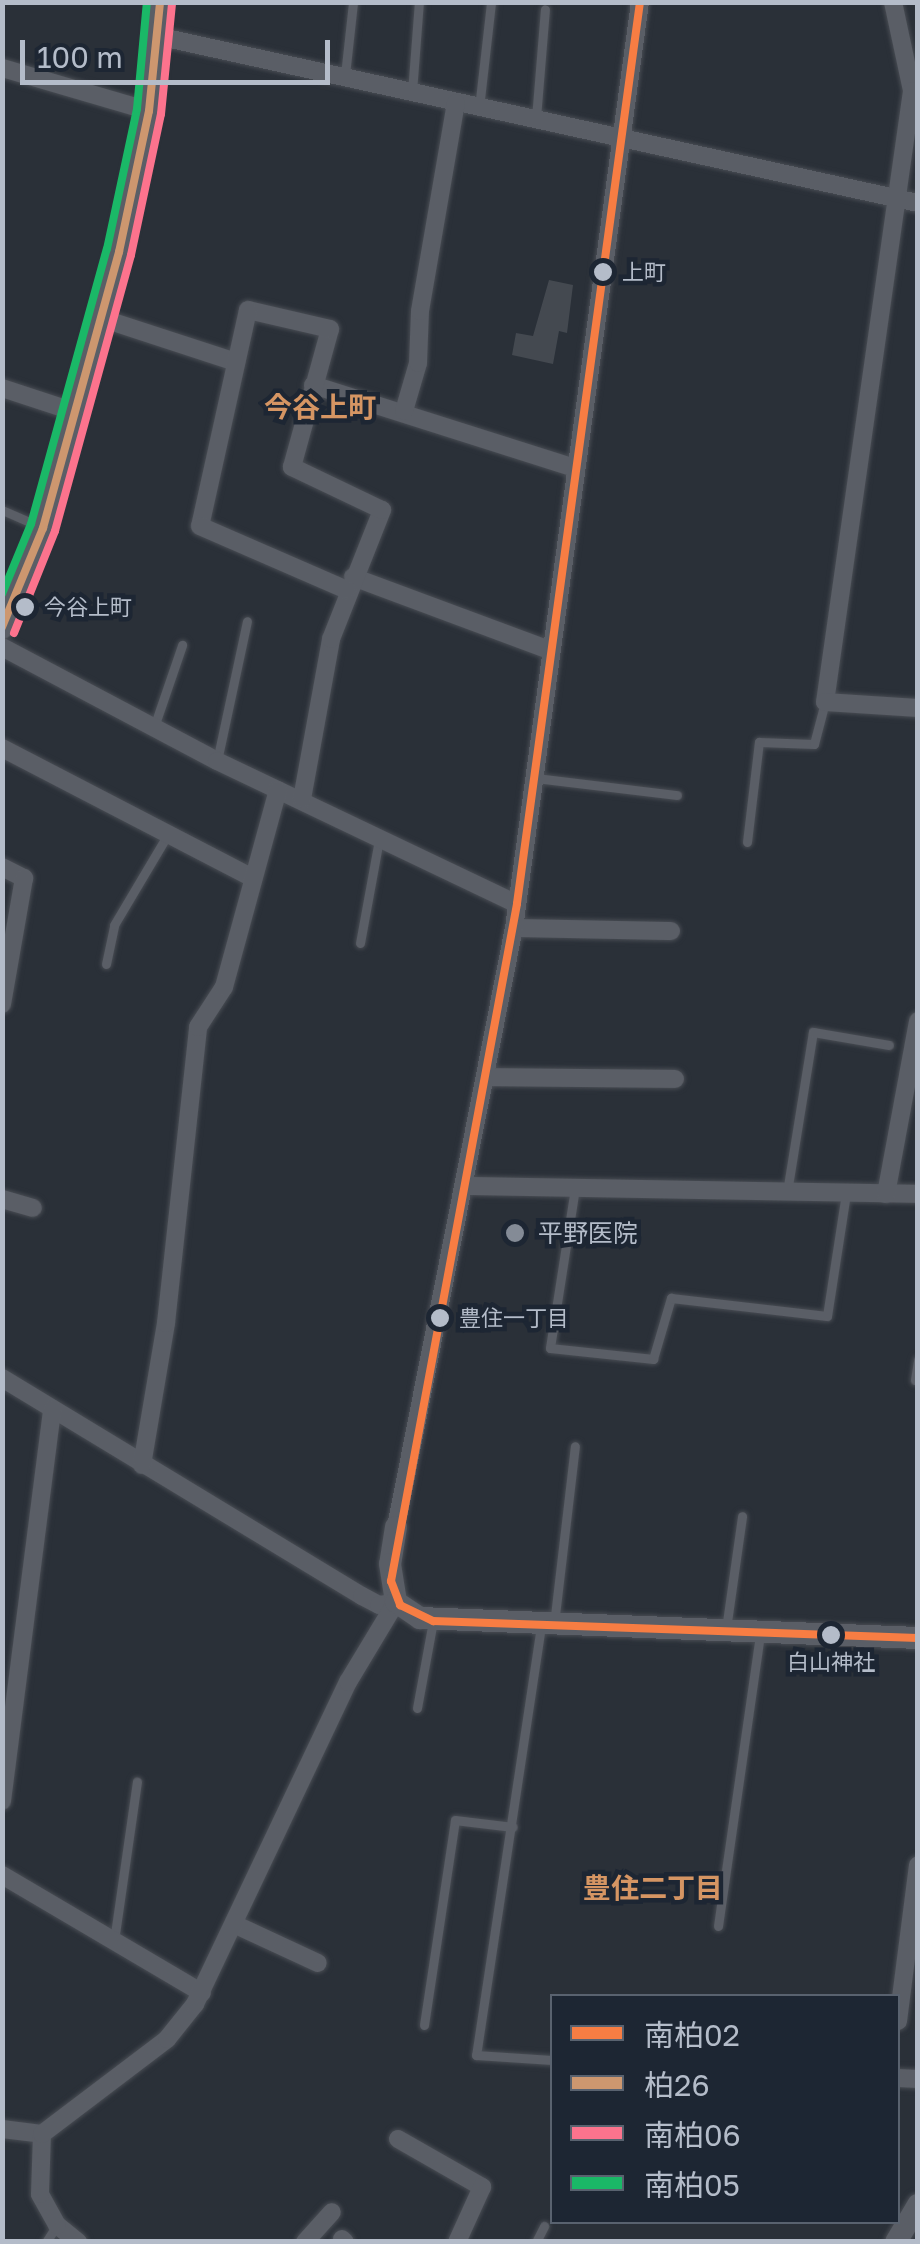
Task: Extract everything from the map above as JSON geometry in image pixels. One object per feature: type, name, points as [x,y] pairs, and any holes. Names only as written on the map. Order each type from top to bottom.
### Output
[{"type":"street","points":[[2,628],[9,600],[43,528],[101,318],[149,112],[160,2]]},
{"type":"street","points":[[640,2],[514,928],[396,1526],[390,1564],[396,1602],[411,1616],[433,1621],[918,1638]]},
{"type":"street","points":[[893,2],[912,91],[824,702],[918,708]]},
{"type":"street","points":[[157,36],[918,203]]},
{"type":"street","points":[[2,68],[149,112]]},
{"type":"street","points":[[404,411],[418,363],[420,311],[456,103]]},
{"type":"street","points":[[302,799],[331,638],[350,583],[382,510],[292,467],[330,328],[248,310],[200,526],[350,583],[549,650]]},
{"type":"street","points":[[101,318],[236,362]]},
{"type":"street","points":[[313,385],[575,468]]},
{"type":"street","points":[[2,388],[75,412]]},
{"type":"street","points":[[2,646],[218,761],[517,904]]},
{"type":"street","points":[[2,748],[254,878]]},
{"type":"street","points":[[142,1465],[166,1324],[198,1027],[224,987],[278,790]]},
{"type":"street","points":[[2,866],[24,878],[2,1004]]},
{"type":"street","points":[[514,928],[671,931]]},
{"type":"street","points":[[886,1194],[918,1021]]},
{"type":"street","points":[[486,1077],[675,1079]]},
{"type":"street","points":[[466,1186],[918,1194]]},
{"type":"street","points":[[2,1199],[33,1208]]},
{"type":"street","points":[[2,1378],[379,1606],[396,1602]]},
{"type":"street","points":[[2,1801],[9,1692],[52,1409]]},
{"type":"street","points":[[2,2129],[42,2134],[167,2039],[202,1992],[348,1682],[396,1602]]},
{"type":"street","points":[[900,2007],[918,1864]]},
{"type":"street","points":[[2,1875],[202,1992]]},
{"type":"street","points":[[236,1925],[318,1963]]},
{"type":"street","points":[[42,2134],[40,2194],[51,2234],[78,2242]]},
{"type":"street","points":[[398,2139],[482,2186],[458,2242]]},
{"type":"street","points":[[896,2242],[918,2206]]},
{"type":"street","points":[[304,2242],[332,2212]]},
{"type":"lane","points":[[345,75],[352,2]]},
{"type":"lane","points":[[412,92],[418,2]]},
{"type":"lane","points":[[480,108],[491,2]]},
{"type":"lane","points":[[536,121],[545,9]]},
{"type":"lane","points":[[2,510],[43,528]]},
{"type":"lane","points":[[218,761],[246,622]]},
{"type":"lane","points":[[154,727],[182,645]]},
{"type":"lane","points":[[747,842],[760,742],[814,744],[824,702]]},
{"type":"lane","points":[[533,778],[677,795]]},
{"type":"lane","points":[[106,964],[114,925],[168,834]]},
{"type":"lane","points":[[360,943],[380,836]]},
{"type":"lane","points":[[787,1192],[813,1032],[889,1045]]},
{"type":"lane","points":[[575,1188],[550,1348],[653,1359],[671,1298],[827,1316],[846,1193]]},
{"type":"lane","points":[[915,1380],[918,1360]]},
{"type":"lane","points":[[550,2060],[476,2055],[575,1446]]},
{"type":"lane","points":[[726,1632],[742,1516]]},
{"type":"lane","points":[[418,1708],[433,1621]]},
{"type":"lane","points":[[718,1926],[760,1633]]},
{"type":"lane","points":[[114,1941],[137,1782]]},
{"type":"lane","points":[[424,2025],[454,1820],[513,1827]]},
{"type":"lane","points":[[536,2242],[544,2226]]},
{"type":"building","points":[[549,280],[573,285],[567,333],[559,331],[553,364],[512,355],[516,333],[533,336]]},
{"type":"transit line","name":"南柏05","points":[[2,594],[31,524],[107,249],[137,109],[147,2]]},
{"type":"transit line","name":"柏26","points":[[2,627],[43,528],[119,252],[149,111],[160,2]]},
{"type":"transit line","name":"南柏02","points":[[640,2],[517,904],[391,1581],[400,1605],[433,1621],[918,1638]]},
{"type":"transit line","name":"南柏06","points":[[14,633],[55,531],[131,255],[161,114],[172,3]]},
{"type":"place","name":"上町","points":[[603,272]]},
{"type":"place","name":"今谷上町","points":[[25,607]]},
{"type":"place","name":"平野医院","points":[[515,1233]]},
{"type":"place","name":"豊住一丁目","points":[[440,1318]]},
{"type":"place","name":"白山神社","points":[[831,1635]]},
{"type":"district","name":"今谷上町","points":[[320,407]]},
{"type":"district","name":"豊住二丁目","points":[[653,1888]]}]
